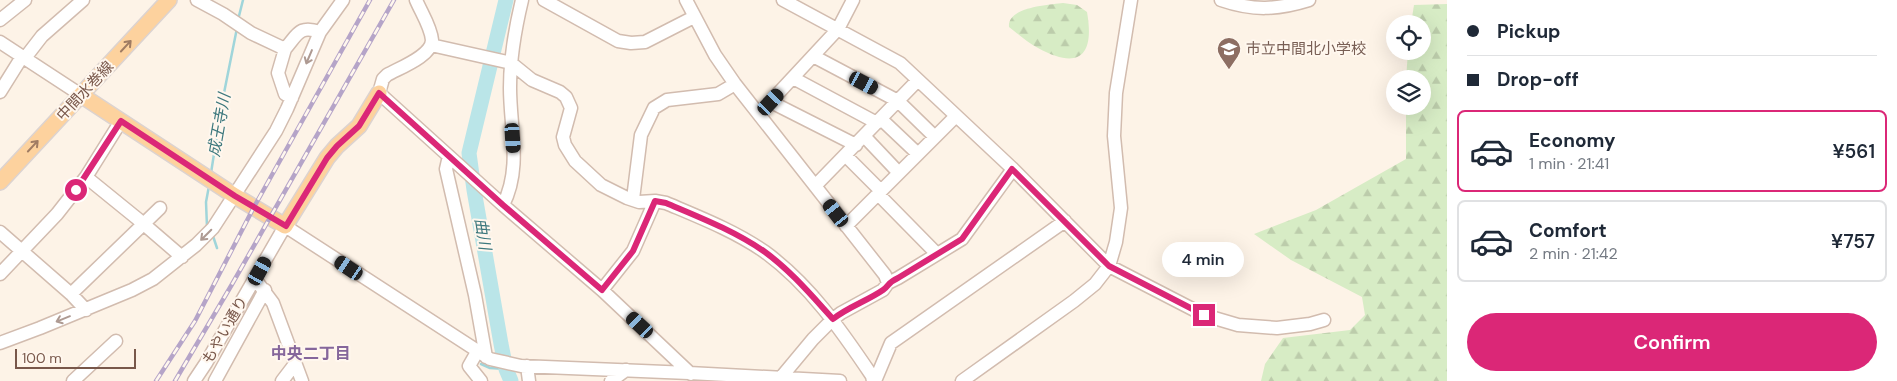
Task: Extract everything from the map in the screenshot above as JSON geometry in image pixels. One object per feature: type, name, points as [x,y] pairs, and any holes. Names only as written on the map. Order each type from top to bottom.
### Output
[{"type":"main road","name":"中間水巻線","points":[[0,182],[169,0]]},
{"type":"main road","points":[[81,95],[235,196],[286,226],[327,158],[359,126],[379,93]]},
{"type":"street","points":[[0,20],[25,0]]},
{"type":"street","points":[[0,92],[20,60],[25,58],[42,36],[83,0]]},
{"type":"street","points":[[197,0],[223,14],[251,33],[285,49]]},
{"type":"street","points":[[0,343],[86,310],[153,279],[182,257],[213,228],[276,131],[320,32],[343,0]]},
{"type":"street","points":[[416,0],[432,38],[431,45],[429,50],[422,56],[387,74],[383,79],[379,93],[503,205],[602,290],[694,377]]},
{"type":"street","points":[[503,205],[511,190],[514,168],[511,110],[505,62],[522,0]]},
{"type":"street","points":[[544,0],[618,41],[631,43],[644,42],[694,17]]},
{"type":"street","points":[[686,0],[714,55],[885,275],[888,283]]},
{"type":"street","points":[[759,114],[838,29],[854,0]]},
{"type":"street","points":[[962,381],[1074,302],[1095,284],[1109,266],[1116,242],[1121,208],[1114,136],[1116,92],[1131,0]]},
{"type":"street","points":[[1221,0],[1241,7],[1265,9],[1309,0]]},
{"type":"street","points":[[786,1],[900,63],[1012,169],[1109,266],[1204,315],[1238,324],[1277,328],[1310,324],[1324,320]]},
{"type":"street","points":[[292,98],[285,94],[278,73],[285,49],[304,29],[309,28],[320,32]]},
{"type":"street","points":[[0,42],[81,95]]},
{"type":"street","points":[[431,45],[505,62],[532,80],[560,92],[566,97],[571,108],[563,137],[569,153],[575,162],[601,185],[627,198],[639,202],[655,201],[666,203],[725,230],[764,252],[798,280],[833,319],[874,381]]},
{"type":"street","points":[[813,56],[898,101],[935,137]]},
{"type":"street","points":[[793,78],[879,121],[918,154]]},
{"type":"street","points":[[815,186],[918,80]]},
{"type":"street","points":[[633,199],[641,135],[654,108],[667,100],[718,94],[735,84]]},
{"type":"street","points":[[771,102],[860,141],[899,173]]},
{"type":"street","points":[[846,226],[955,117]]},
{"type":"street","points":[[0,274],[57,214],[86,177],[121,121]]},
{"type":"street","points":[[449,156],[446,169],[475,295],[484,356]]},
{"type":"street","points":[[845,156],[937,254]]},
{"type":"street","points":[[780,379],[813,339],[841,312],[883,290],[888,283],[962,239],[1012,169]]},
{"type":"street","points":[[86,177],[182,257]]},
{"type":"street","points":[[602,290],[633,251],[655,201]]},
{"type":"street","points":[[71,294],[160,208]]},
{"type":"street","points":[[874,381],[891,343],[1065,221]]},
{"type":"street","points":[[286,226],[484,356],[524,366],[626,370],[694,377],[840,381]]},
{"type":"street","name":"もやい通り","points":[[194,381],[286,226]]},
{"type":"street","points":[[0,232],[71,294],[86,310]]},
{"type":"street","points":[[255,279],[274,303],[302,381]]},
{"type":"street","points":[[215,381],[265,290]]},
{"type":"street","points":[[72,381],[116,341]]},
{"type":"street","points":[[481,381],[470,366],[484,356]]},
{"type":"street","points":[[282,381],[295,364]]},
{"type":"street","points":[[524,366],[529,381]]},
{"type":"street","points":[[611,381],[626,370]]},
{"type":"green space","points":[[1063,3],[1077,5],[1087,12],[1088,40],[1086,49],[1080,55],[1073,58],[1064,58],[1052,55],[1031,44],[1009,27],[1010,20],[1021,11],[1039,6]]},
{"type":"green space","points":[[1447,4],[1447,381],[1261,381],[1265,364],[1283,338],[1350,330],[1365,315],[1362,297],[1291,260],[1254,234],[1316,210],[1406,159],[1406,115],[1431,115],[1431,70],[1407,70],[1407,60],[1431,60],[1431,15],[1412,15],[1414,5]]},
{"type":"waterway","name":"成王寺川","points":[[238,20],[243,0]]},
{"type":"waterway","name":"曲川","points":[[506,0],[469,153],[501,344],[506,369],[511,381]]},
{"type":"waterway","name":"成王寺川","points":[[211,173],[222,103],[237,28]]},
{"type":"waterway","name":"成王寺川","points":[[207,227],[206,202],[209,186]]},
{"type":"waterway","name":"成王寺川","points":[[213,236],[217,248]]},
{"type":"waterway","points":[[481,364],[490,368],[506,369]]},
{"type":"railway","points":[[156,381],[195,321],[254,207],[370,0]]},
{"type":"railway","points":[[175,381],[394,0]]},
{"type":"place","name":"市立中間北小学校","points":[[1229,70]]},
{"type":"district","name":"中央二丁目","points":[[311,353]]},
{"type":"route","points":[[76,190],[121,121],[235,196],[286,226],[327,158],[359,126],[379,93],[503,205],[602,290],[633,251],[655,201],[666,203],[733,233],[764,252],[798,280],[833,319],[841,312],[883,290],[888,283],[962,239],[1012,169],[1109,266],[1204,315]]}]
